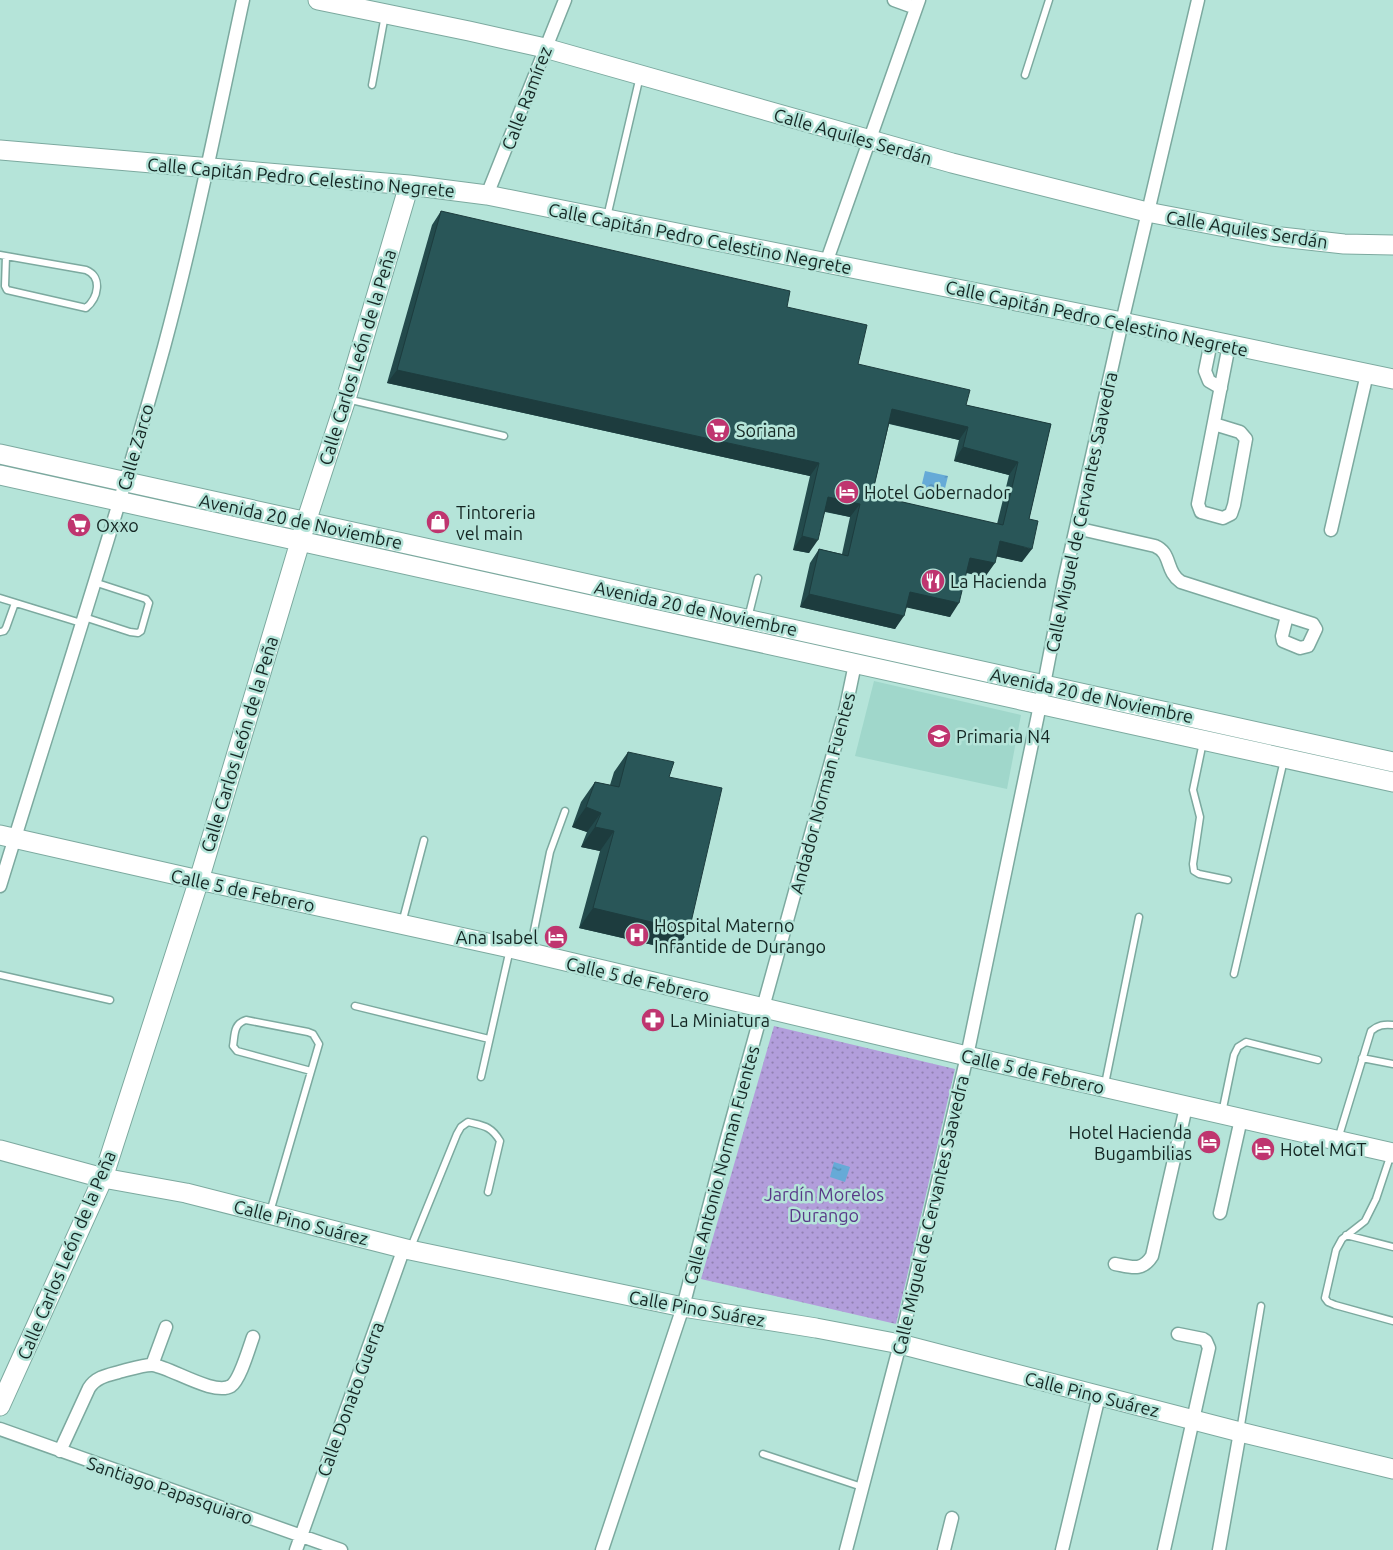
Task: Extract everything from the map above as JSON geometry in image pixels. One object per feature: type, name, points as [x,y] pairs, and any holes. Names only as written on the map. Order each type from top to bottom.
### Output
[{"type":"street","name":"Calle Zarco","points":[[0,886],[7,836],[82,620],[125,482],[166,336],[188,253],[243,0]]},
{"type":"street","name":"Calle Aquiles Serdán","points":[[318,0],[545,48],[869,141],[1148,212],[1272,236],[1344,244],[1393,245]]},
{"type":"street","name":"Calle Ramírez","points":[[487,195],[564,0]]},
{"type":"street","points":[[826,263],[918,4],[894,0]]},
{"type":"street","name":"Calle Miguel de Cervantes Saavedra","points":[[846,1550],[900,1344],[967,1056],[1076,528],[1122,322],[1198,0]]},
{"type":"street","name":"Calle Capitán Pedro Celestino Negrete","points":[[0,150],[409,185],[487,195],[1122,322],[1393,379]]},
{"type":"street","name":"Calle Carlos León de la Peña","points":[[0,1406],[103,1178],[199,880],[300,541],[346,399],[409,185]]},
{"type":"street","points":[[1220,344],[1205,371],[1209,381],[1221,388]]},
{"type":"street","points":[[1214,424],[1240,432],[1246,439],[1234,505],[1231,514],[1223,518],[1204,514],[1201,512],[1198,504],[1221,388],[1220,344]]},
{"type":"street","points":[[1331,530],[1367,374]]},
{"type":"street","name":"Avenida 20 de Noviembre","points":[[0,454],[1393,762]]},
{"type":"street","name":"Avenida 20 de Noviembre","points":[[0,475],[1393,782]]},
{"type":"street","points":[[1076,528],[1155,546],[1162,549],[1166,554],[1171,573],[1181,582],[1287,616]]},
{"type":"street","name":"Andador Norman Fuentes","points":[[764,1008],[846,707],[855,664]]},
{"type":"street","name":"Calle 5 de Febrero","points":[[7,836],[510,948],[1104,1088],[1392,1153]]},
{"type":"street","name":"Calle Antonio Norman Fuentes","points":[[602,1550],[683,1307],[725,1145],[764,1008]]},
{"type":"street","points":[[1115,1264],[1136,1268],[1144,1266],[1152,1256],[1186,1107]]},
{"type":"street","points":[[1220,1213],[1242,1119]]},
{"type":"street","name":"Calle Pino Suárez","points":[[0,1150],[103,1178],[186,1193],[407,1249],[683,1307],[900,1344],[1240,1432],[1393,1469]]},
{"type":"street","name":"Calle Donato Guerra","points":[[296,1550],[407,1249]]},
{"type":"street","points":[[152,1365],[166,1327]]},
{"type":"street","points":[[1164,1550],[1208,1344],[1203,1339],[1178,1334]]},
{"type":"street","points":[[60,1451],[92,1383],[108,1375],[152,1365],[212,1387],[225,1388],[232,1386],[238,1376],[253,1337]]},
{"type":"street","points":[[1062,1550],[1099,1396]]},
{"type":"street","name":"Santiago Papasquiaro","points":[[0,1429],[341,1550]]},
{"type":"street","points":[[1219,1550],[1240,1432]]},
{"type":"street","points":[[944,1550],[952,1518]]},
{"type":"lane","points":[[1025,75],[1049,0]]},
{"type":"lane","points":[[372,85],[385,14]]},
{"type":"lane","points":[[606,219],[641,75]]},
{"type":"lane","points":[[3,256],[86,270],[93,273],[96,278],[97,287],[92,303],[86,308],[7,290],[5,286],[3,256]]},
{"type":"lane","points":[[346,399],[504,436]]},
{"type":"lane","points":[[748,620],[758,578]]},
{"type":"lane","points":[[0,598],[138,633],[141,630],[149,603],[146,599],[94,582]]},
{"type":"lane","points":[[0,632],[6,628],[15,603]]},
{"type":"lane","points":[[1204,741],[1193,790],[1200,817],[1193,864],[1194,871],[1199,874],[1228,880]]},
{"type":"lane","points":[[1234,974],[1285,759]]},
{"type":"lane","points":[[529,953],[550,852],[566,811]]},
{"type":"lane","points":[[402,925],[424,840]]},
{"type":"lane","points":[[1104,1088],[1139,917]]},
{"type":"lane","points":[[480,1077],[510,948]]},
{"type":"lane","points":[[0,975],[110,1000]]},
{"type":"lane","points":[[355,1006],[490,1039]]},
{"type":"lane","points":[[270,1214],[319,1044],[313,1034],[308,1032],[246,1020],[240,1022],[236,1027],[233,1046],[237,1051],[311,1071]]},
{"type":"lane","points":[[1337,1140],[1371,1030],[1376,1026],[1385,1024],[1393,1026]]},
{"type":"lane","points":[[1222,1114],[1234,1055],[1238,1047],[1246,1042],[1318,1060]]},
{"type":"lane","points":[[1362,1058],[1393,1064]]},
{"type":"lane","points":[[407,1249],[457,1134],[461,1127],[468,1122],[488,1127],[494,1131],[500,1141],[488,1192]]},
{"type":"lane","points":[[1392,1153],[1376,1199],[1365,1221],[1346,1235],[1336,1250],[1325,1298],[1328,1302],[1335,1305],[1393,1321]]},
{"type":"lane","points":[[1346,1235],[1393,1247]]},
{"type":"lane","points":[[1240,1432],[1260,1306]]},
{"type":"lane","points":[[763,1454],[862,1487]]},
{"type":"shaded area","name":"Primaria N4","points":[[874,681],[1021,715],[1007,789],[855,756]]},
{"type":"green space","name":"Jardín Morelos Durango","points":[[774,1026],[955,1069],[896,1324],[701,1279]]},
{"type":"water","points":[[925,471],[948,476],[942,501],[919,496]]},
{"type":"water","points":[[834,1162],[850,1167],[845,1182],[830,1177]]},
{"type":"building","name":"Soriana","points":[[441,211],[790,291],[787,307],[867,325],[858,364],[970,390],[966,405],[1051,424],[1029,519],[1038,521],[1032,549],[1000,541],[995,563],[970,558],[959,603],[910,592],[904,616],[809,594],[819,549],[848,556],[860,504],[828,497],[818,540],[802,536],[819,463],[397,370]],"holes":[[[892,409],[968,427],[963,447],[1018,462],[1003,525],[872,495]]]},
{"type":"building","points":[[628,752],[674,762],[669,777],[722,788],[689,931],[593,908],[614,831],[595,827],[601,813],[586,807],[595,782],[619,787]]},
{"type":"place","name":"Soriana","points":[[718,430]]},
{"type":"place","name":"Hotel Gobernador","points":[[847,492]]},
{"type":"place","name":"Tintoreria vel main","points":[[438,522]]},
{"type":"place","name":"Oxxo","points":[[79,525]]},
{"type":"place","name":"La Hacienda","points":[[933,581]]},
{"type":"place","name":"Primaria N4","points":[[939,736]]},
{"type":"place","name":"Hospital Materno Infantide de Durango","points":[[637,935]]},
{"type":"place","name":"Ana Isabel","points":[[556,937]]},
{"type":"place","name":"La Miniatura","points":[[653,1020]]},
{"type":"place","name":"Hotel Hacienda Bugambilias","points":[[1209,1142]]},
{"type":"place","name":"Hotel MGT","points":[[1263,1149]]}]
